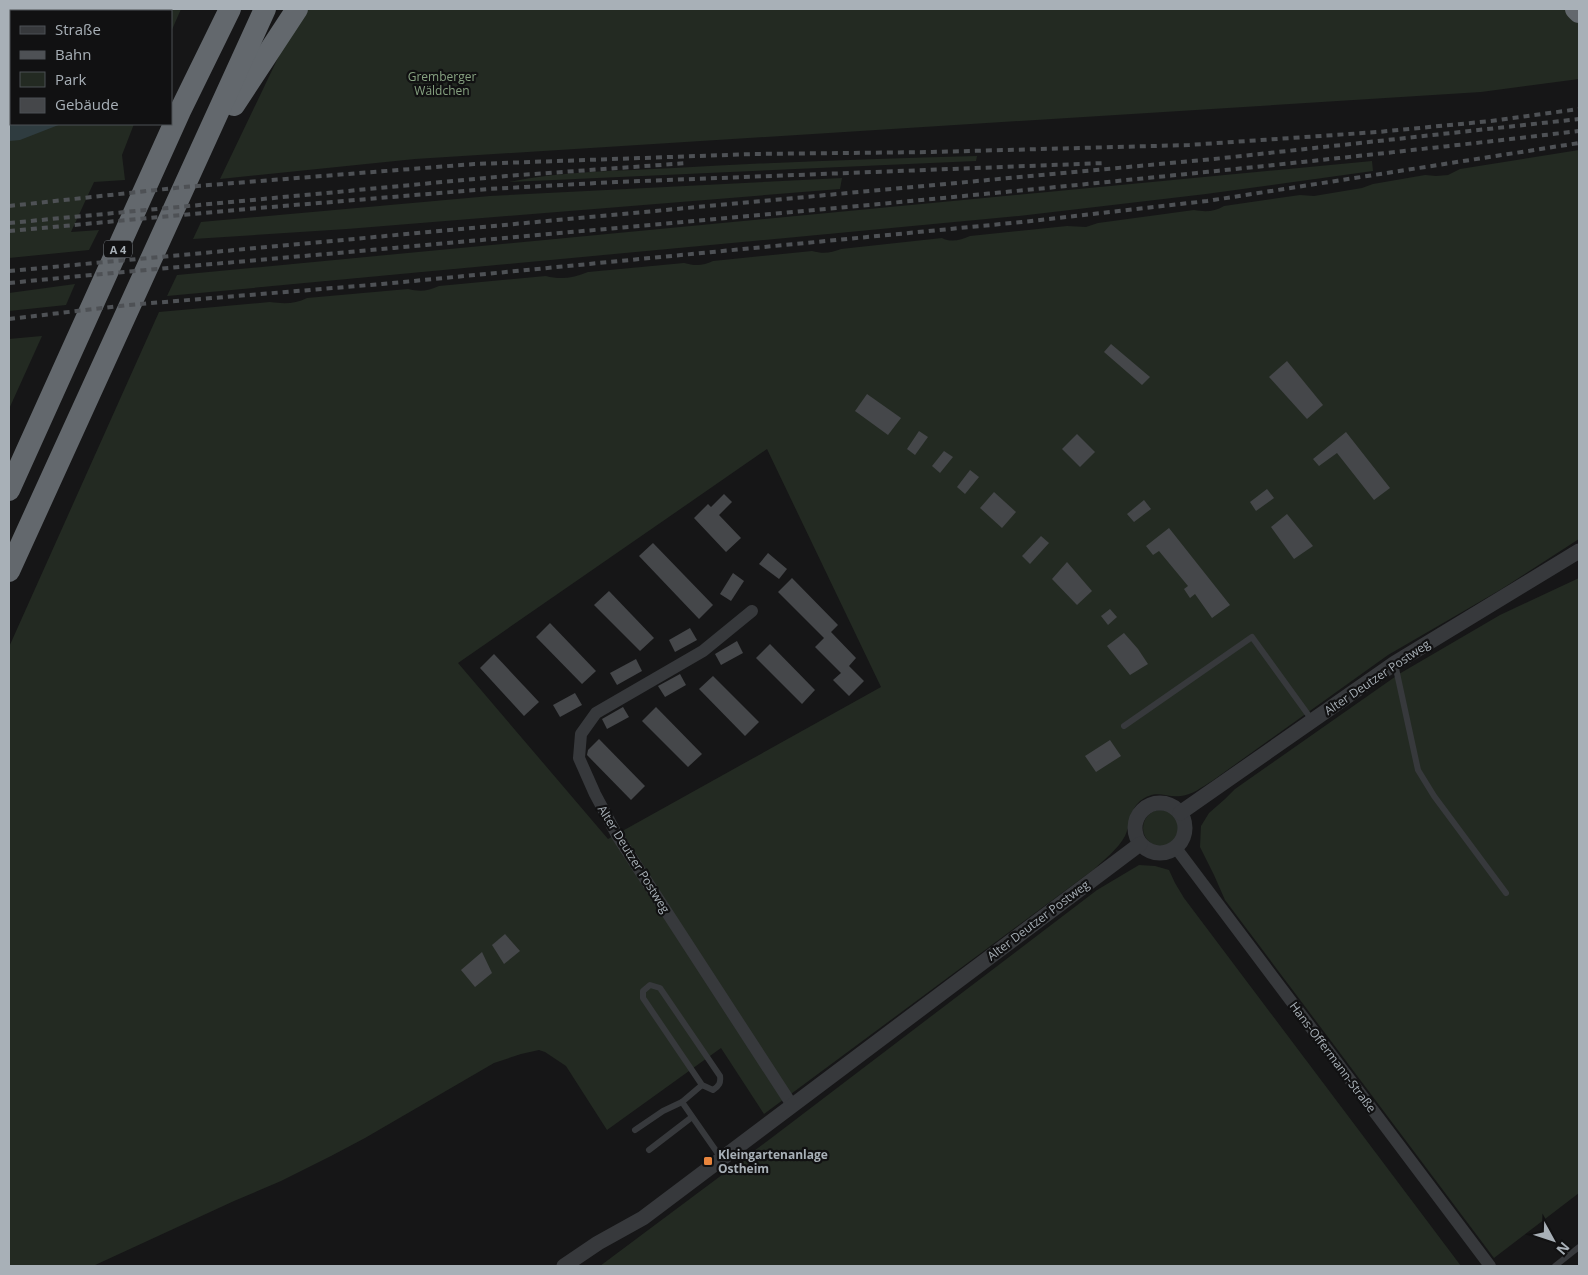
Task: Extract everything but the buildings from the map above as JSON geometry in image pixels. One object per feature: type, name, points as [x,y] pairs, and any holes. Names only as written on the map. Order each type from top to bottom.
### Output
[{"type":"highway","name":"A 4","points":[[9,490],[180,111],[230,9]]},
{"type":"highway","name":"A 4","points":[[9,571],[265,9]]},
{"type":"highway","points":[[273,46],[290,9]]},
{"type":"highway","points":[[194,164],[297,9]]},
{"type":"highway","points":[[1576,9],[1579,12]]},
{"type":"street","name":"Alter Deutzer Postweg","points":[[1180,813],[1395,663],[1579,551]]},
{"type":"street","name":"Alter Deutzer Postweg","points":[[752,610],[703,651],[596,713],[581,734],[579,758],[595,794],[618,836],[792,1105]]},
{"type":"street","points":[[1154,803],[1163,803],[1173,806],[1180,813],[1185,821],[1185,831],[1182,840],[1176,848],[1167,853],[1157,854],[1147,850],[1140,844],[1135,835],[1134,825],[1138,815],[1145,808],[1154,803]]},
{"type":"street","name":"Alter Deutzer Postweg","points":[[564,1266],[598,1243],[643,1218],[1140,844]]},
{"type":"street","name":"Hans-Offermann-Straße","points":[[1176,848],[1490,1266]]},
{"type":"lane","points":[[1124,726],[1252,637],[1312,720]]},
{"type":"lane","points":[[1395,663],[1418,770],[1434,796],[1506,894]]},
{"type":"lane","points":[[650,985],[660,988],[720,1076],[721,1081],[713,1090],[702,1084],[643,998],[643,990],[650,985]]},
{"type":"lane","points":[[635,1130],[663,1111],[682,1102],[702,1084]]},
{"type":"lane","points":[[682,1102],[722,1158]]},
{"type":"lane","points":[[649,1150],[692,1117]]},
{"type":"lane","points":[[1558,1265],[1579,1247]]},
{"type":"green space","points":[[9,9],[181,9],[172,30],[172,10],[10,10],[10,125],[134,125],[122,155],[125,180],[94,182],[71,232],[99,230],[89,250],[9,258]]},
{"type":"green space","name":"Gremberger Wäldchen","points":[[304,9],[1579,9],[1579,79],[1481,92],[415,159],[220,179],[286,41]]},
{"type":"green space","points":[[1579,150],[1579,539],[1500,590],[1388,655],[1201,788],[1185,795],[1151,795],[1140,801],[1134,809],[1122,841],[1093,870],[764,1114],[721,1048],[607,1130],[566,1066],[539,1050],[494,1063],[331,1156],[281,1181],[93,1266],[9,1266],[9,647],[159,312],[270,302],[289,303],[307,298],[408,289],[424,290],[439,286],[546,276],[567,278],[588,272],[684,263],[699,265],[713,261],[812,251],[827,253],[841,249],[942,238],[956,240],[970,236],[1067,226],[1086,227],[1098,223],[1194,210],[1209,211],[1224,206],[1300,195],[1314,196],[1425,175],[1448,175],[1460,169]],"holes":[[[767,449],[881,687],[608,839],[458,663]]]},
{"type":"green space","points":[[977,156],[976,161],[509,182],[529,178],[612,171],[788,162]]},
{"type":"green space","points":[[1372,161],[1373,171],[1206,194],[1019,216],[167,296],[177,275]]},
{"type":"green space","points":[[842,178],[840,189],[347,229],[193,239],[201,222],[490,196]]},
{"type":"green space","points":[[75,284],[66,305],[9,311],[9,293]]},
{"type":"green space","points":[[42,336],[9,409],[9,339]]},
{"type":"green space","points":[[1579,578],[1579,1193],[1494,1258],[1225,900],[1200,847],[1201,826],[1209,813],[1235,789],[1399,674],[1500,615]]},
{"type":"green space","points":[[1161,810],[1173,816],[1179,828],[1173,840],[1161,846],[1149,840],[1143,828],[1149,816]]},
{"type":"green space","points":[[1139,865],[1155,866],[1169,870],[1184,898],[1461,1266],[600,1266],[1097,890]]},
{"type":"shaded area","points":[[9,9],[133,9],[10,10],[10,125],[58,125],[20,140],[9,141]]},
{"type":"railway","points":[[9,206],[184,187],[474,164],[754,154],[932,152],[1189,145],[1378,132],[1491,121],[1579,109]]},
{"type":"railway","points":[[9,271],[1214,159],[1579,119]]},
{"type":"railway","points":[[9,283],[1019,191],[1579,131]]},
{"type":"railway","points":[[9,319],[128,305],[382,284],[1022,222],[1207,201],[1579,143]]},
{"type":"railway","points":[[9,223],[506,176],[688,163]]},
{"type":"railway","points":[[9,231],[488,189],[616,182],[1105,163]]},
{"type":"place","name":"Kleingartenanlage Ostheim","points":[[708,1161]]}]
